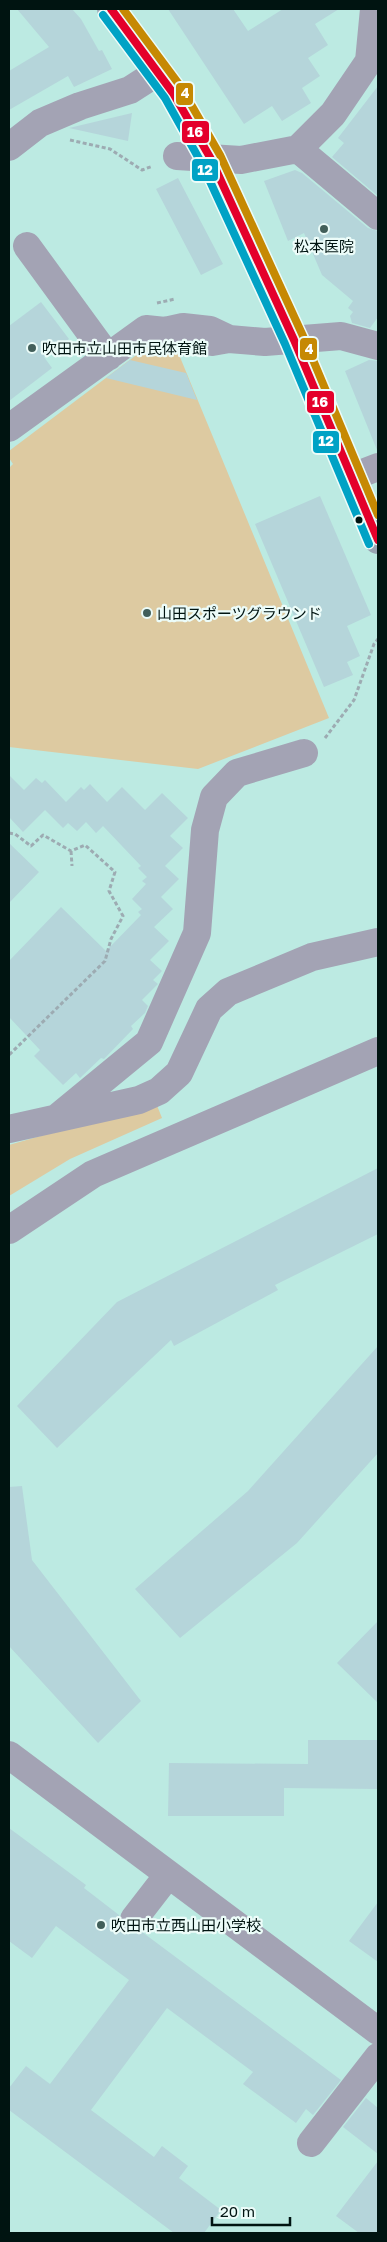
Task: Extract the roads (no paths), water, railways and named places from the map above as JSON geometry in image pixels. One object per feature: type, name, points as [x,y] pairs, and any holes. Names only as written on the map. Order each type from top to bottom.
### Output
[{"type":"main road","points":[[111,9],[158,72],[212,159],[294,340],[378,540]]},
{"type":"street","points":[[177,156],[241,160],[298,149],[333,114],[374,65],[374,9]]},
{"type":"street","points":[[9,146],[40,123],[80,106],[130,90],[158,72]]},
{"type":"street","points":[[298,149],[378,216]]},
{"type":"street","points":[[27,246],[108,356]]},
{"type":"street","points":[[9,428],[146,329],[165,331],[183,327],[210,330],[229,339],[265,342],[341,336],[378,346]]},
{"type":"street","points":[[352,477],[378,467]]},
{"type":"street","points":[[59,1116],[149,1042],[197,933],[206,830],[214,796],[237,773],[304,753]]},
{"type":"street","points":[[9,1129],[59,1116],[139,1100],[159,1090],[179,1072],[209,1009],[228,992],[312,957],[378,942]]},
{"type":"street","points":[[9,1230],[93,1174],[378,1051]]},
{"type":"street","points":[[9,1755],[378,2031]]},
{"type":"street","points":[[134,1919],[168,1875]]},
{"type":"street","points":[[311,2143],[378,2058]]},
{"type":"place","name":"松本医院","points":[[324,229]]},
{"type":"place","name":"吹田市立山田市民体育館","points":[[32,348]]},
{"type":"place","name":"山田スポーツグラウンド","points":[[147,613]]},
{"type":"place","name":"吹田市立西山田小学校","points":[[101,1925]]}]
